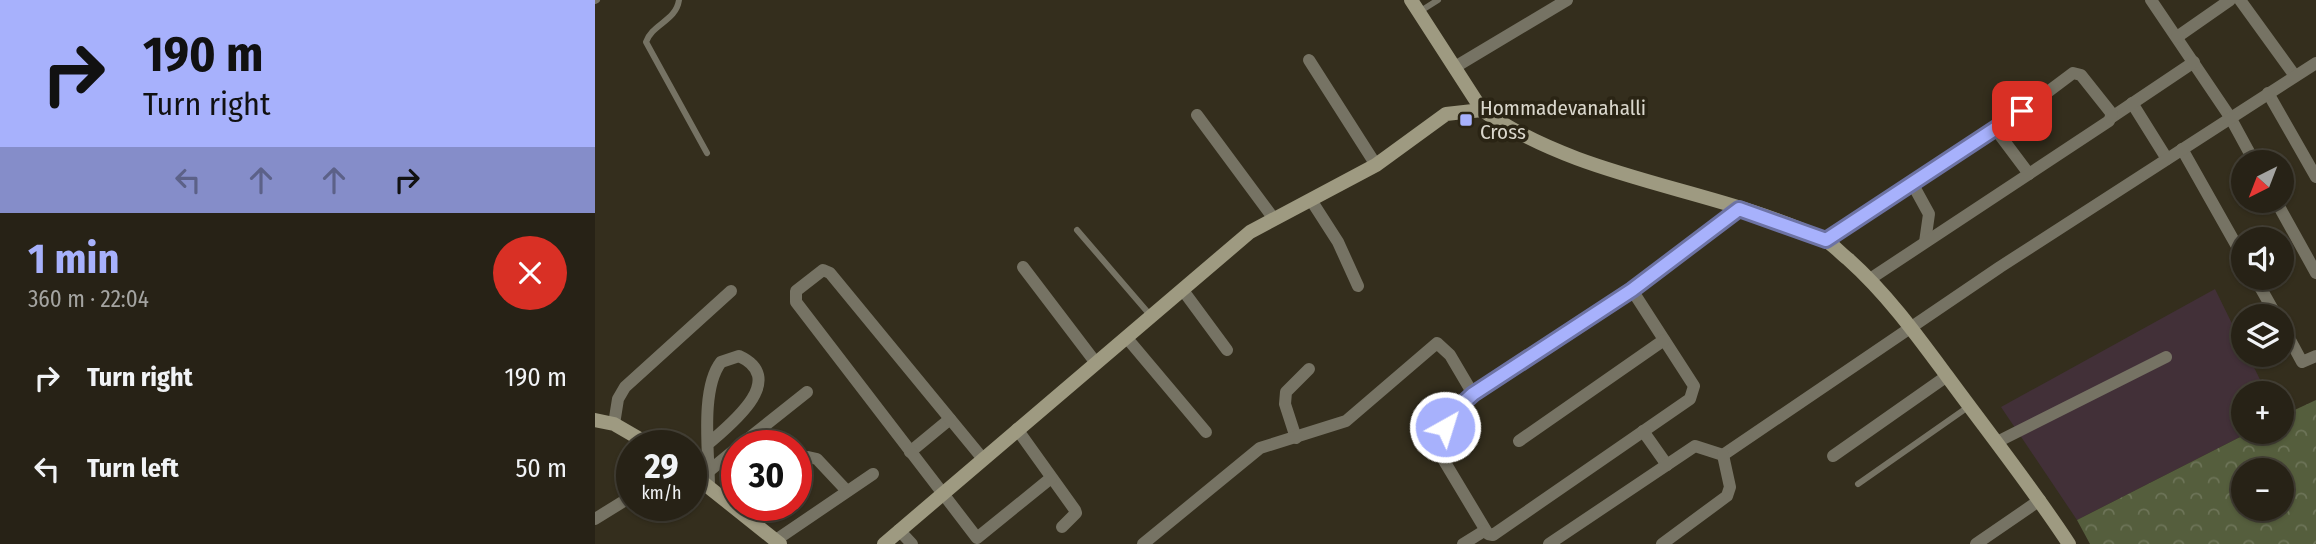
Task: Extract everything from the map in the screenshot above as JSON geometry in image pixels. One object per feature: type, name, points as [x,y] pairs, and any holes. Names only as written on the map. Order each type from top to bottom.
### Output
[{"type":"main road","points":[[1415,6],[1482,110],[1513,132],[1561,153],[1739,209],[1826,240],[1870,279],[1911,326],[2040,500],[2069,544]]},
{"type":"main road","points":[[884,544],[1250,232],[1376,165],[1446,114],[1482,110]]},
{"type":"main road","points":[[595,419],[624,430]]},
{"type":"main road","points":[[709,487],[721,495]]},
{"type":"main road","points":[[754,521],[778,542]]},
{"type":"street","points":[[1455,66],[1567,0]]},
{"type":"street","points":[[2151,0],[2230,117],[2248,150]]},
{"type":"street","points":[[2177,37],[2230,0]]},
{"type":"street","points":[[2240,0],[2295,76]]},
{"type":"street","points":[[1309,60],[1376,165]]},
{"type":"street","points":[[1870,279],[2194,62]]},
{"type":"street","points":[[1723,455],[1911,326],[2316,63]]},
{"type":"street","points":[[1826,240],[1996,130],[2077,72],[2112,117]]},
{"type":"street","points":[[2268,93],[2316,177]]},
{"type":"street","points":[[2132,103],[2167,159]]},
{"type":"street","points":[[1198,116],[1274,219]]},
{"type":"street","points":[[1996,130],[2029,174]]},
{"type":"street","points":[[2182,149],[2231,236]]},
{"type":"street","points":[[1912,183],[1929,214],[1925,242]]},
{"type":"street","points":[[1311,200],[1338,242],[1358,286]]},
{"type":"street","points":[[1632,290],[1694,386],[1693,393],[1493,535],[1484,531],[1440,454],[1445,427],[1462,404],[1473,394],[1632,290],[1739,209]]},
{"type":"street","points":[[2283,214],[2316,273]]},
{"type":"street","points":[[1023,267],[1096,363]]},
{"type":"street","points":[[983,459],[830,273],[823,270],[796,291],[796,302],[942,493],[975,541],[1051,478]]},
{"type":"street","points":[[1182,289],[1227,350]]},
{"type":"street","points":[[614,424],[618,399],[625,387],[731,291]]},
{"type":"street","points":[[1126,337],[1206,432]]},
{"type":"street","points":[[1519,441],[1664,340]]},
{"type":"street","points":[[1143,544],[1261,447],[1346,421],[1437,343],[1450,355],[1473,394]]},
{"type":"street","points":[[2294,348],[2302,362],[2316,356]]},
{"type":"street","points":[[708,444],[738,418],[758,389],[759,376],[755,367],[739,356],[721,362],[714,371],[709,398],[708,444],[709,487]]},
{"type":"street","points":[[1997,442],[2166,357]]},
{"type":"street","points":[[1296,438],[1285,404],[1286,392],[1309,369]]},
{"type":"street","points":[[1833,456],[1947,376]]},
{"type":"street","points":[[759,430],[807,392]]},
{"type":"street","points":[[910,452],[950,419]]},
{"type":"street","points":[[1017,429],[1076,513],[1062,527]]},
{"type":"street","points":[[1643,431],[1667,465]]},
{"type":"street","points":[[1549,544],[1695,446],[1723,455]]},
{"type":"street","points":[[1662,544],[1727,496],[1730,487],[1723,455]]},
{"type":"street","points":[[812,457],[847,491]]},
{"type":"street","points":[[709,471],[721,461]]},
{"type":"street","points":[[778,542],[873,474]]},
{"type":"street","points":[[1976,544],[2040,500]]},
{"type":"street","points":[[595,519],[616,506]]},
{"type":"street","points":[[899,530],[912,544]]},
{"type":"street","points":[[1462,544],[1484,531]]},
{"type":"lane","points":[[679,0],[674,15],[649,34],[647,47],[707,153]]},
{"type":"lane","points":[[1415,6],[1438,0]]},
{"type":"lane","points":[[1077,230],[1151,316]]},
{"type":"lane","points":[[1858,484],[1969,406]]},
{"type":"shaded area","points":[[2215,289],[2231,322],[2231,367],[2254,367],[2261,381],[2231,381],[2231,442],[2077,520],[2001,407]]},
{"type":"green space","points":[[2316,400],[2316,544],[2090,544],[2077,520],[2231,442],[2231,444],[2294,444],[2294,410]]},
{"type":"place","name":"Hommadevanahalli Cross","points":[[1466,120]]},
{"type":"route","points":[[1445,427],[1453,413],[1473,394],[1632,290],[1739,209],[1826,240],[2022,111]]}]
